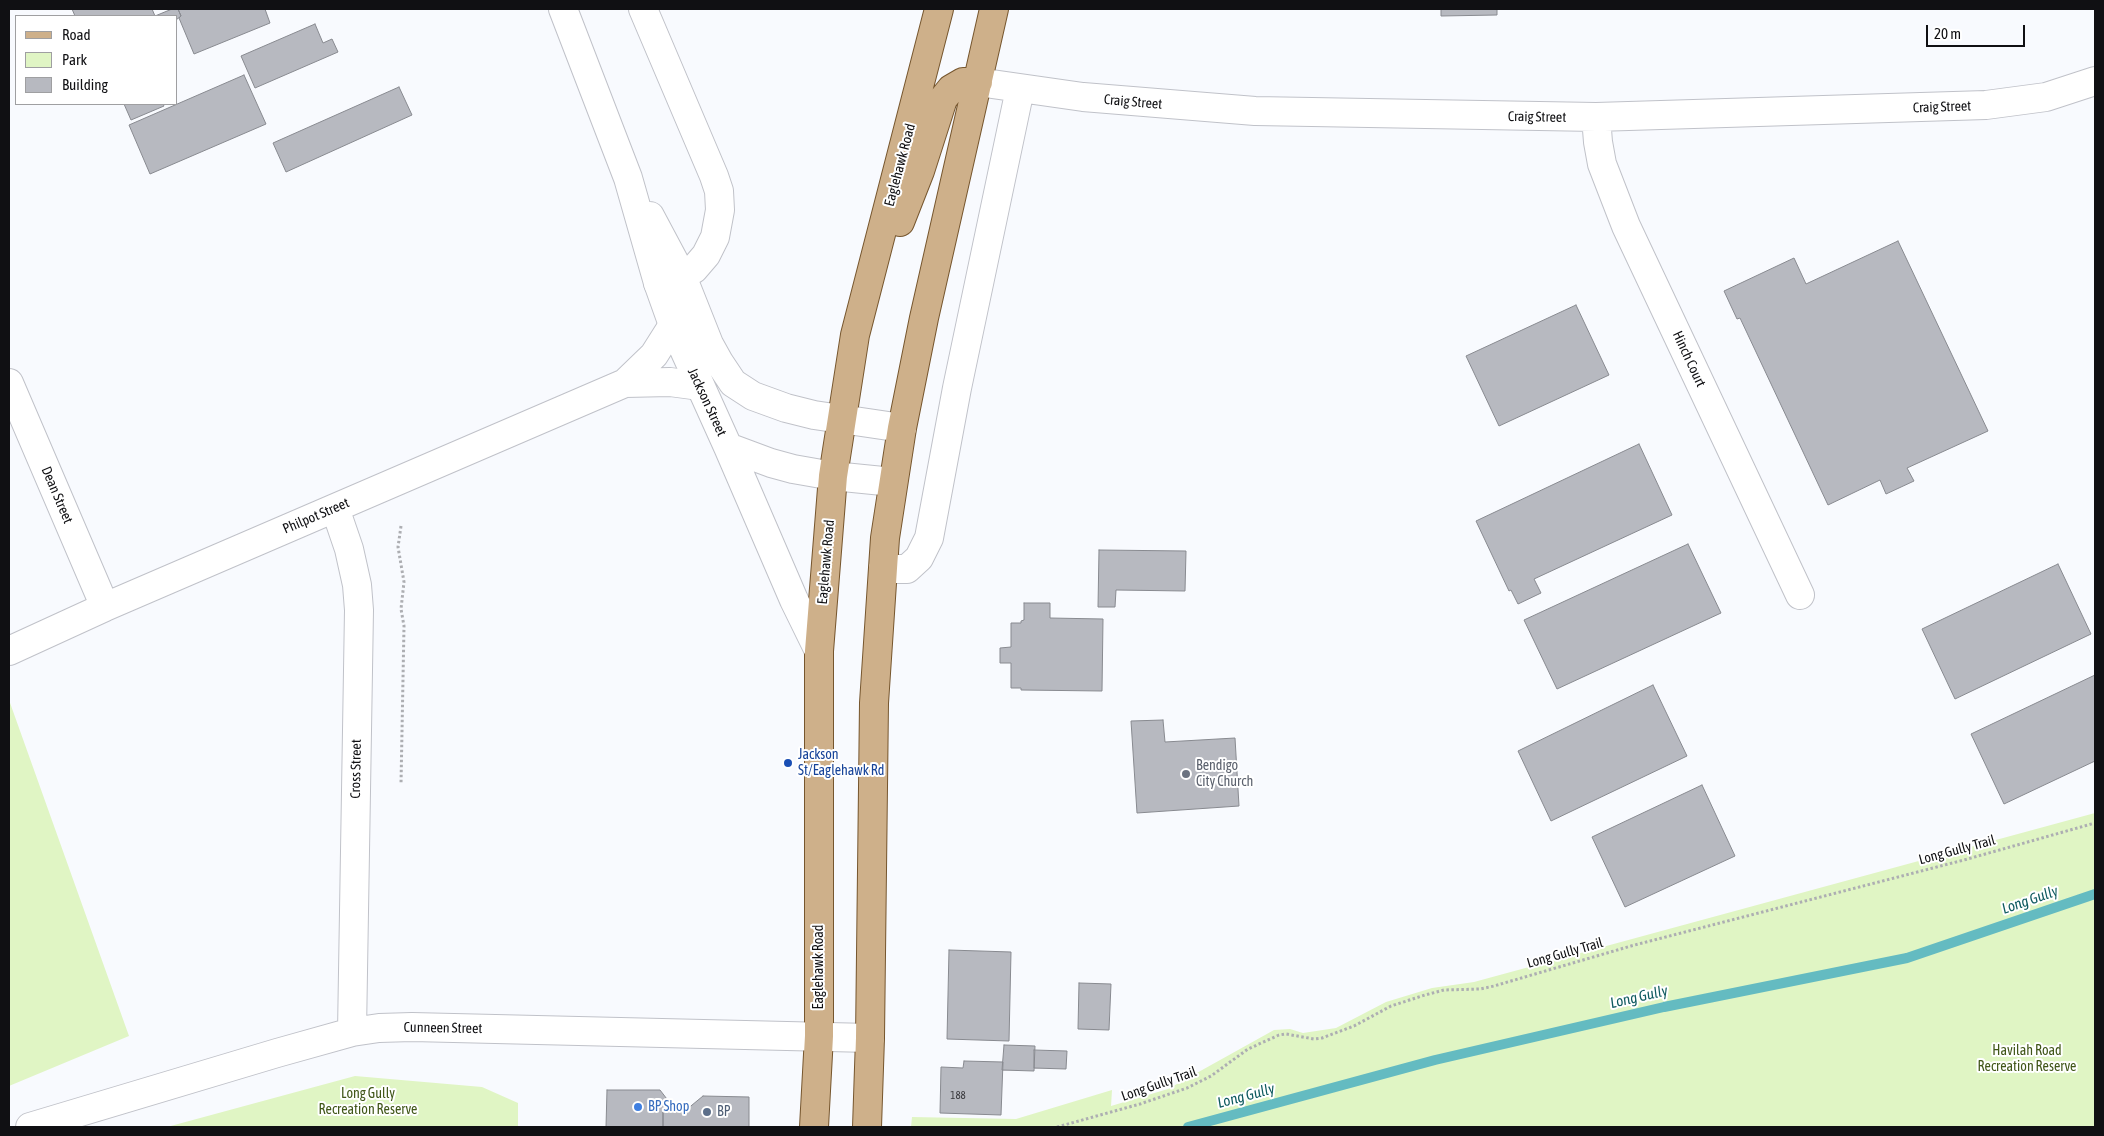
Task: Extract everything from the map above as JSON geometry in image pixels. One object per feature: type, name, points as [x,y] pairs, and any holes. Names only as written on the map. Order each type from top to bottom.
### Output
[{"type":"main road","name":"Eaglehawk Road","points":[[814,1127],[819,1036],[819,650],[833,476],[855,334],[939,9]]},
{"type":"main road","points":[[868,1127],[874,722],[895,569],[893,482],[924,318],[994,9]]},
{"type":"main road","points":[[855,334],[920,171],[943,99],[951,89],[963,82],[978,82]]},
{"type":"street","name":"Jackson Street","points":[[563,9],[628,178],[670,279],[719,362],[734,383],[741,389],[768,402],[814,415],[902,428]]},
{"type":"street","points":[[643,9],[719,191],[720,210],[715,237],[706,255],[694,269],[670,279]]},
{"type":"street","name":"Craig Street","points":[[978,82],[1020,89],[1156,104],[1255,111],[1596,117],[1986,105],[2046,97],[2095,81]]},
{"type":"street","points":[[895,569],[919,558],[929,538],[957,388],[1020,89]]},
{"type":"street","name":"Hinch Court","points":[[1596,117],[1602,164],[1626,226],[1800,595]]},
{"type":"street","name":"Jackson Street","points":[[670,279],[673,325],[728,447],[771,463],[833,476],[893,482]]},
{"type":"street","name":"Philpot Street","points":[[9,651],[105,607],[624,383],[654,355],[673,325]]},
{"type":"street","name":"Philpot Street","points":[[624,383],[670,382],[700,386]]},
{"type":"street","name":"Dean Street","points":[[9,383],[105,607]]},
{"type":"street","points":[[728,447],[794,600],[819,650]]},
{"type":"street","name":"Cross Street","points":[[335,508],[349,549],[357,585],[358,610],[352,1032]]},
{"type":"street","name":"Cunneen Street","points":[[30,1127],[185,1079],[352,1032],[412,1027],[870,1038]]},
{"type":"path","points":[[401,526],[398,547],[404,582],[401,609],[404,626],[401,784]]},
{"type":"path","name":"Long Gully Trail","points":[[1057,1127],[1140,1104],[1187,1088],[1211,1076],[1248,1049],[1279,1035],[1286,1034],[1314,1039],[1322,1038],[1354,1026],[1391,1006],[1425,995],[1444,990],[1480,989],[1494,986],[1631,946],[1945,865],[2095,824]]},
{"type":"green space","points":[[9,700],[129,1036],[9,1086]]},
{"type":"green space","name":"Havilah Road Recreation Reserve","points":[[2095,813],[2095,1127],[911,1127],[912,1117],[1016,1119],[1112,1090],[1111,1106],[1168,1089],[1274,1030],[1290,1029],[1303,1033],[1336,1028],[1386,1002],[1432,988],[1474,982]]},
{"type":"green space","name":"Long Gully Recreation Reserve","points":[[355,1076],[482,1087],[518,1103],[518,1127],[167,1127]]},
{"type":"building","points":[[72,9],[152,9],[155,15],[75,15]]},
{"type":"building","points":[[172,9],[178,9],[181,16],[178,18],[178,15],[157,15]]},
{"type":"building","points":[[178,9],[265,9],[270,23],[194,54],[179,18],[181,16]]},
{"type":"building","points":[[1441,9],[1497,9],[1497,15],[1441,16]]},
{"type":"building","points":[[315,24],[323,43],[332,39],[338,52],[255,88],[241,56]]},
{"type":"building","points":[[244,75],[266,124],[150,174],[129,125]]},
{"type":"building","points":[[399,87],[412,115],[286,172],[273,143]]},
{"type":"building","points":[[124,105],[164,106],[131,120]]},
{"type":"building","points":[[1898,241],[1988,431],[1907,468],[1914,481],[1886,494],[1880,480],[1828,505],[1740,318],[1737,319],[1724,291],[1794,258],[1806,284]]},
{"type":"building","points":[[1576,305],[1609,375],[1499,426],[1466,356]]},
{"type":"building","points":[[1639,444],[1672,515],[1534,579],[1541,593],[1518,604],[1511,590],[1509,591],[1476,521]]},
{"type":"building","points":[[1688,544],[1721,613],[1557,689],[1524,620]]},
{"type":"building","points":[[1099,550],[1186,551],[1185,591],[1116,590],[1115,607],[1098,607]]},
{"type":"building","points":[[2058,564],[2091,634],[1955,699],[1922,629]]},
{"type":"building","points":[[1024,603],[1050,603],[1050,618],[1103,619],[1102,691],[1021,690],[1021,688],[1011,688],[1011,663],[1000,663],[1000,648],[1011,647],[1011,623],[1021,623],[1024,620]]},
{"type":"building","points":[[2095,675],[2095,761],[2004,804],[1971,734]]},
{"type":"building","points":[[1653,685],[1687,756],[1551,821],[1518,751]]},
{"type":"building","name":"Bendigo City Church","points":[[1163,720],[1165,742],[1235,738],[1239,806],[1137,813],[1131,721]]},
{"type":"building","points":[[1702,785],[1735,856],[1625,907],[1592,837]]},
{"type":"building","points":[[949,950],[1011,952],[1009,1041],[947,1039]]},
{"type":"building","points":[[1079,983],[1111,984],[1109,1030],[1078,1029]]},
{"type":"building","points":[[1004,1045],[1035,1046],[1034,1071],[1002,1070]]},
{"type":"building","points":[[1034,1050],[1067,1051],[1066,1069],[1034,1068]]},
{"type":"building","points":[[964,1061],[1003,1062],[1001,1115],[940,1113],[941,1067],[963,1068]]},
{"type":"building","name":"BP Shop","points":[[607,1090],[660,1090],[670,1103],[669,1111],[663,1112],[663,1127],[606,1127]]},
{"type":"building","name":"BP","points":[[703,1096],[749,1097],[749,1127],[663,1127],[663,1112],[686,1110]]},
{"type":"waterway","name":"Long Gully","points":[[1188,1127],[1435,1060],[1664,1007],[1907,958],[2095,894]]},
{"type":"place","name":"Jackson St/Eaglehawk Rd","points":[[788,763]]},
{"type":"place","name":"Bendigo City Church","points":[[1186,774]]},
{"type":"place","name":"BP Shop","points":[[638,1107]]},
{"type":"place","name":"BP","points":[[707,1112]]}]
